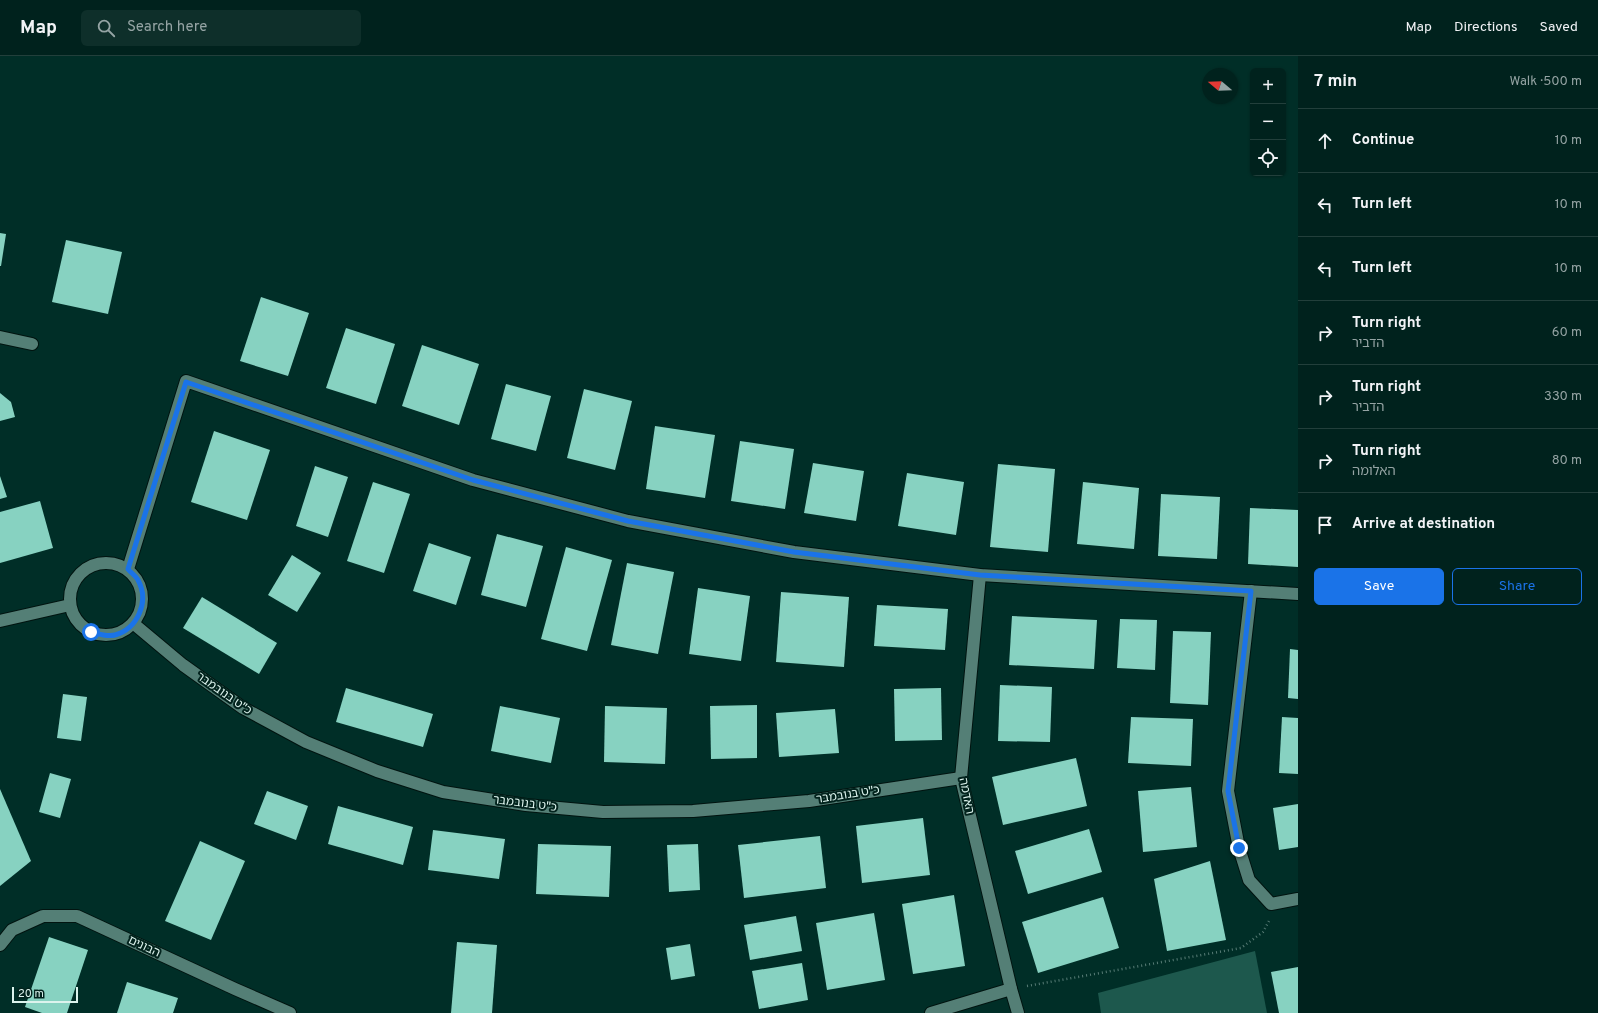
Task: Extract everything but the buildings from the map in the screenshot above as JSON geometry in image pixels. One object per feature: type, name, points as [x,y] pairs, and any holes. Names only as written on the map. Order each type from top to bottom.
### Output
[{"type":"street","points":[[0,337],[32,344]]},
{"type":"street","points":[[128,569],[186,382],[473,480],[628,521],[794,552],[980,575],[1298,594]]},
{"type":"street","points":[[105,562],[117,564],[128,569],[138,580],[143,595],[141,610],[134,624],[125,631],[114,635],[102,635],[91,632],[81,626],[74,616],[70,605],[71,593],[75,581],[82,572],[92,565],[105,562]]},
{"type":"street","name":"האדמה","points":[[980,575],[961,778],[1018,1013]]},
{"type":"street","points":[[1251,591],[1228,791],[1239,848],[1249,880],[1271,904],[1298,899]]},
{"type":"street","points":[[0,621],[70,605]]},
{"type":"street","name":"כ\"ט בנובמבר","points":[[134,624],[183,665],[243,708],[306,742],[377,770],[443,792],[526,805],[603,812],[693,811],[809,801],[961,778]]},
{"type":"street","name":"הבונים","points":[[0,945],[12,930],[43,916],[77,916],[290,1013]]},
{"type":"street","points":[[931,1013],[1011,989]]},
{"type":"path","points":[[1011,989],[1241,948],[1263,932],[1278,903]]},
{"type":"green space","points":[[1255,951],[1267,1013],[1101,1013],[1098,993]]},
{"type":"route","points":[[91,632],[102,635],[114,635],[125,631],[134,624],[141,610],[143,595],[138,580],[128,569],[186,382],[473,480],[628,521],[794,552],[980,575],[1251,591],[1228,791],[1239,848]]}]
